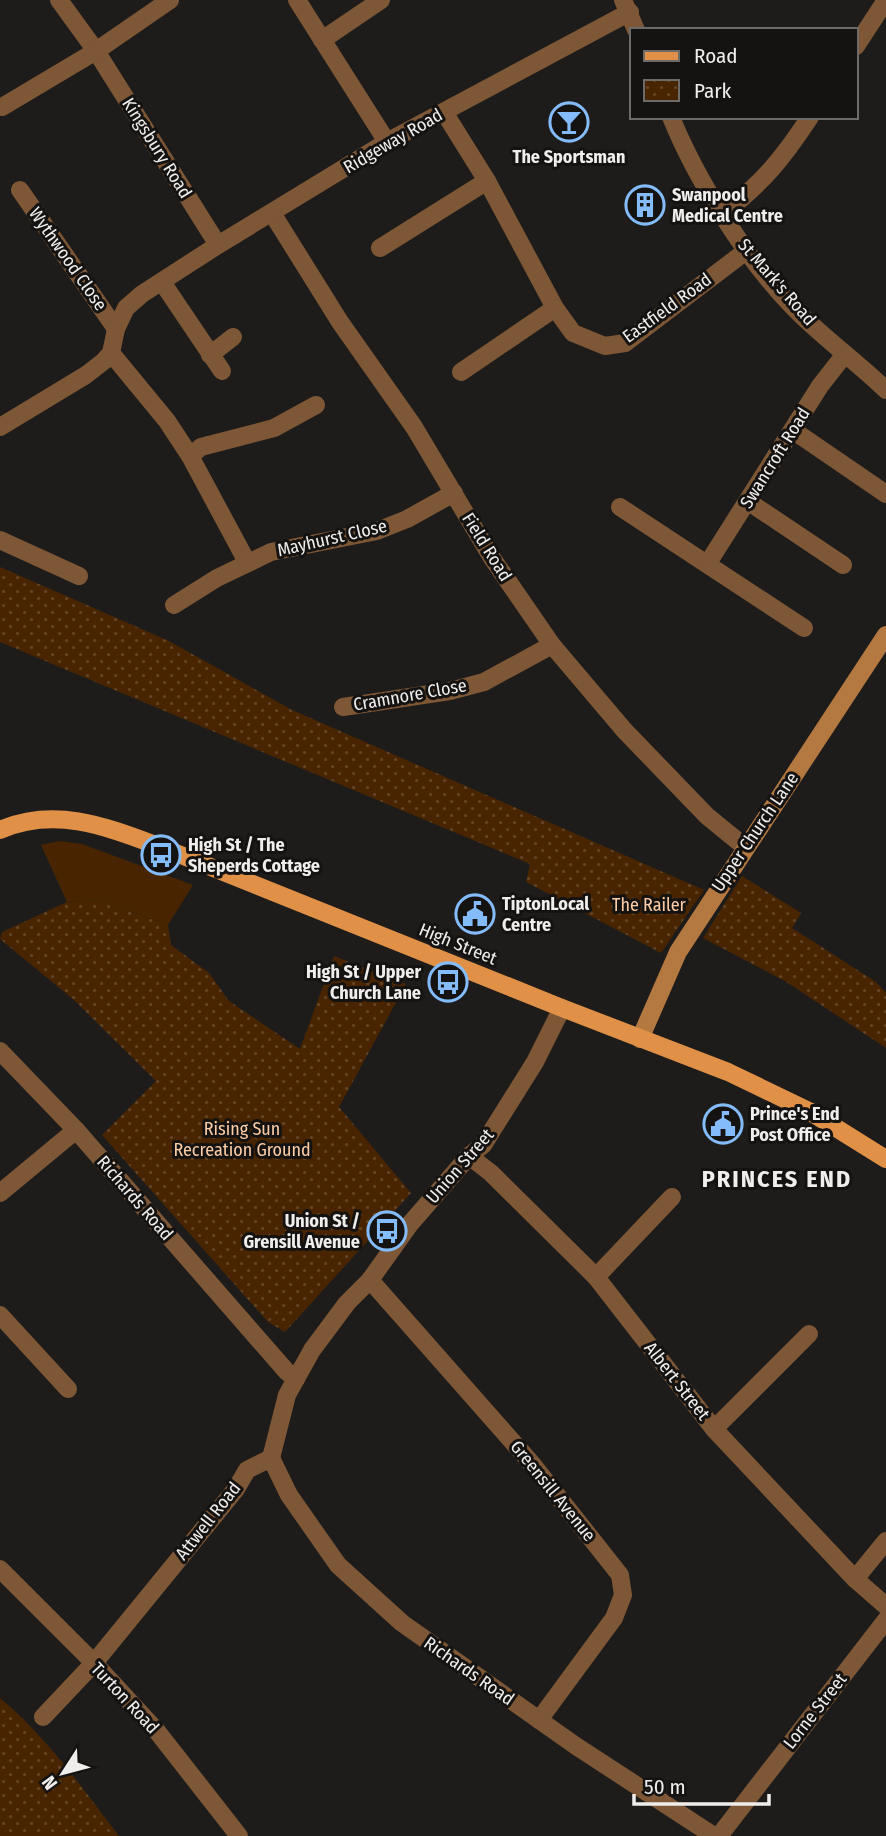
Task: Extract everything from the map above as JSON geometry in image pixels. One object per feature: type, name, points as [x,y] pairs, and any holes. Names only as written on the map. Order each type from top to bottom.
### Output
[{"type":"main road","name":"Upper Church Lane","points":[[640,1039],[678,952],[886,635]]},
{"type":"main road","name":"High Street","points":[[0,830],[30,820],[65,818],[132,836],[562,1009],[727,1072],[798,1105],[886,1159]]},
{"type":"street","name":"Kingsbury Road","points":[[59,0],[96,51],[218,245]]},
{"type":"street","points":[[2,107],[96,51],[170,0]]},
{"type":"street","points":[[297,0],[387,142]]},
{"type":"street","points":[[322,40],[381,0]]},
{"type":"street","points":[[858,43],[886,0]]},
{"type":"street","points":[[627,6],[635,28]]},
{"type":"street","name":"Ridgeway Road","points":[[111,353],[116,329],[126,308],[142,294],[387,142],[627,6]]},
{"type":"street","name":"Eastfield Road","points":[[444,112],[486,181],[555,308],[573,333],[605,346],[625,343],[746,251]]},
{"type":"street","name":"St Mark's Road","points":[[672,119],[682,144],[746,251],[793,307],[886,390]]},
{"type":"street","points":[[723,213],[751,192],[784,157],[809,119]]},
{"type":"street","points":[[380,248],[486,181]]},
{"type":"street","name":"Wythwood Close","points":[[20,190],[116,329]]},
{"type":"street","name":"Field Road","points":[[272,213],[340,322],[414,427],[492,558],[552,645],[624,730],[707,816],[745,848]]},
{"type":"street","points":[[162,282],[222,371]]},
{"type":"street","points":[[461,372],[555,308]]},
{"type":"street","points":[[210,355],[233,337]]},
{"type":"street","points":[[0,428],[86,374],[111,353],[167,421],[190,456],[247,562]]},
{"type":"street","name":"Swancroft Road","points":[[708,563],[820,386],[845,355]]},
{"type":"street","points":[[190,456],[201,447],[274,428],[316,405]]},
{"type":"street","points":[[794,431],[886,494]]},
{"type":"street","name":"Mayhurst Close","points":[[174,605],[216,578],[271,551],[377,531],[407,519],[454,493]]},
{"type":"street","points":[[748,502],[843,565]]},
{"type":"street","points":[[620,507],[804,628]]},
{"type":"street","points":[[0,540],[79,576]]},
{"type":"street","name":"Cramnore Close","points":[[343,707],[450,691],[484,682],[552,645]]},
{"type":"street","name":"Union Street","points":[[370,1280],[410,1224],[469,1156],[483,1145],[535,1062],[562,1009]]},
{"type":"street","name":"Richards Road","points":[[0,1051],[76,1130],[296,1379]]},
{"type":"street","points":[[0,1193],[76,1130]]},
{"type":"street","name":"Albert Street","points":[[469,1156],[491,1173],[596,1277],[714,1429],[855,1579],[886,1606]]},
{"type":"street","points":[[596,1277],[672,1197]]},
{"type":"street","points":[[271,1458],[284,1406],[312,1350],[347,1303],[370,1280]]},
{"type":"street","name":"Greensill Avenue","points":[[370,1280],[533,1465],[620,1574],[623,1595],[614,1618],[539,1720]]},
{"type":"street","points":[[0,1315],[68,1389]]},
{"type":"street","points":[[714,1429],[808,1334]]},
{"type":"street","name":"Richards Road","points":[[271,1458],[289,1495],[338,1565],[402,1623],[539,1720],[713,1836]]},
{"type":"street","name":"Attwell Road","points":[[43,1717],[94,1663],[236,1489],[247,1470],[271,1458]]},
{"type":"street","points":[[855,1579],[886,1541]]},
{"type":"street","name":"Turton Road","points":[[0,1569],[156,1730],[239,1836]]},
{"type":"street","name":"Lorne Street","points":[[719,1836],[886,1620]]},
{"type":"green space","name":"The Railer","points":[[0,567],[169,641],[292,710],[704,890],[661,953],[526,882],[530,864],[0,642]]},
{"type":"green space","points":[[59,841],[82,844],[193,885],[168,925],[99,900],[67,902],[41,845]]},
{"type":"green space","name":"The Railer","points":[[742,876],[801,913],[792,928],[876,982],[886,993],[886,1048],[785,981],[703,938]]},
{"type":"green space","name":"Rising Sun Recreation Ground","points":[[99,900],[168,925],[171,945],[209,973],[229,1001],[300,1049],[334,956],[406,984],[339,1107],[411,1193],[285,1332],[268,1322],[102,1135],[156,1081],[74,1000],[0,939],[2,932],[67,902]]},
{"type":"green space","points":[[0,1698],[49,1746],[119,1836],[0,1836]]},
{"type":"place","name":"The Sportsman","points":[[569,122]]},
{"type":"place","name":"Swanpool Medical Centre","points":[[645,205]]},
{"type":"place","name":"High St / The Sheperds Cottage","points":[[161,855]]},
{"type":"place","name":"TiptonLocal Centre","points":[[475,914]]},
{"type":"place","name":"High St / Upper Church Lane","points":[[448,982]]},
{"type":"place","name":"Prince's End Post Office","points":[[723,1124]]},
{"type":"place","name":"Union St / Grensill Avenue","points":[[387,1231]]},
{"type":"district","name":"PRINCES END","points":[[777,1179]]}]
